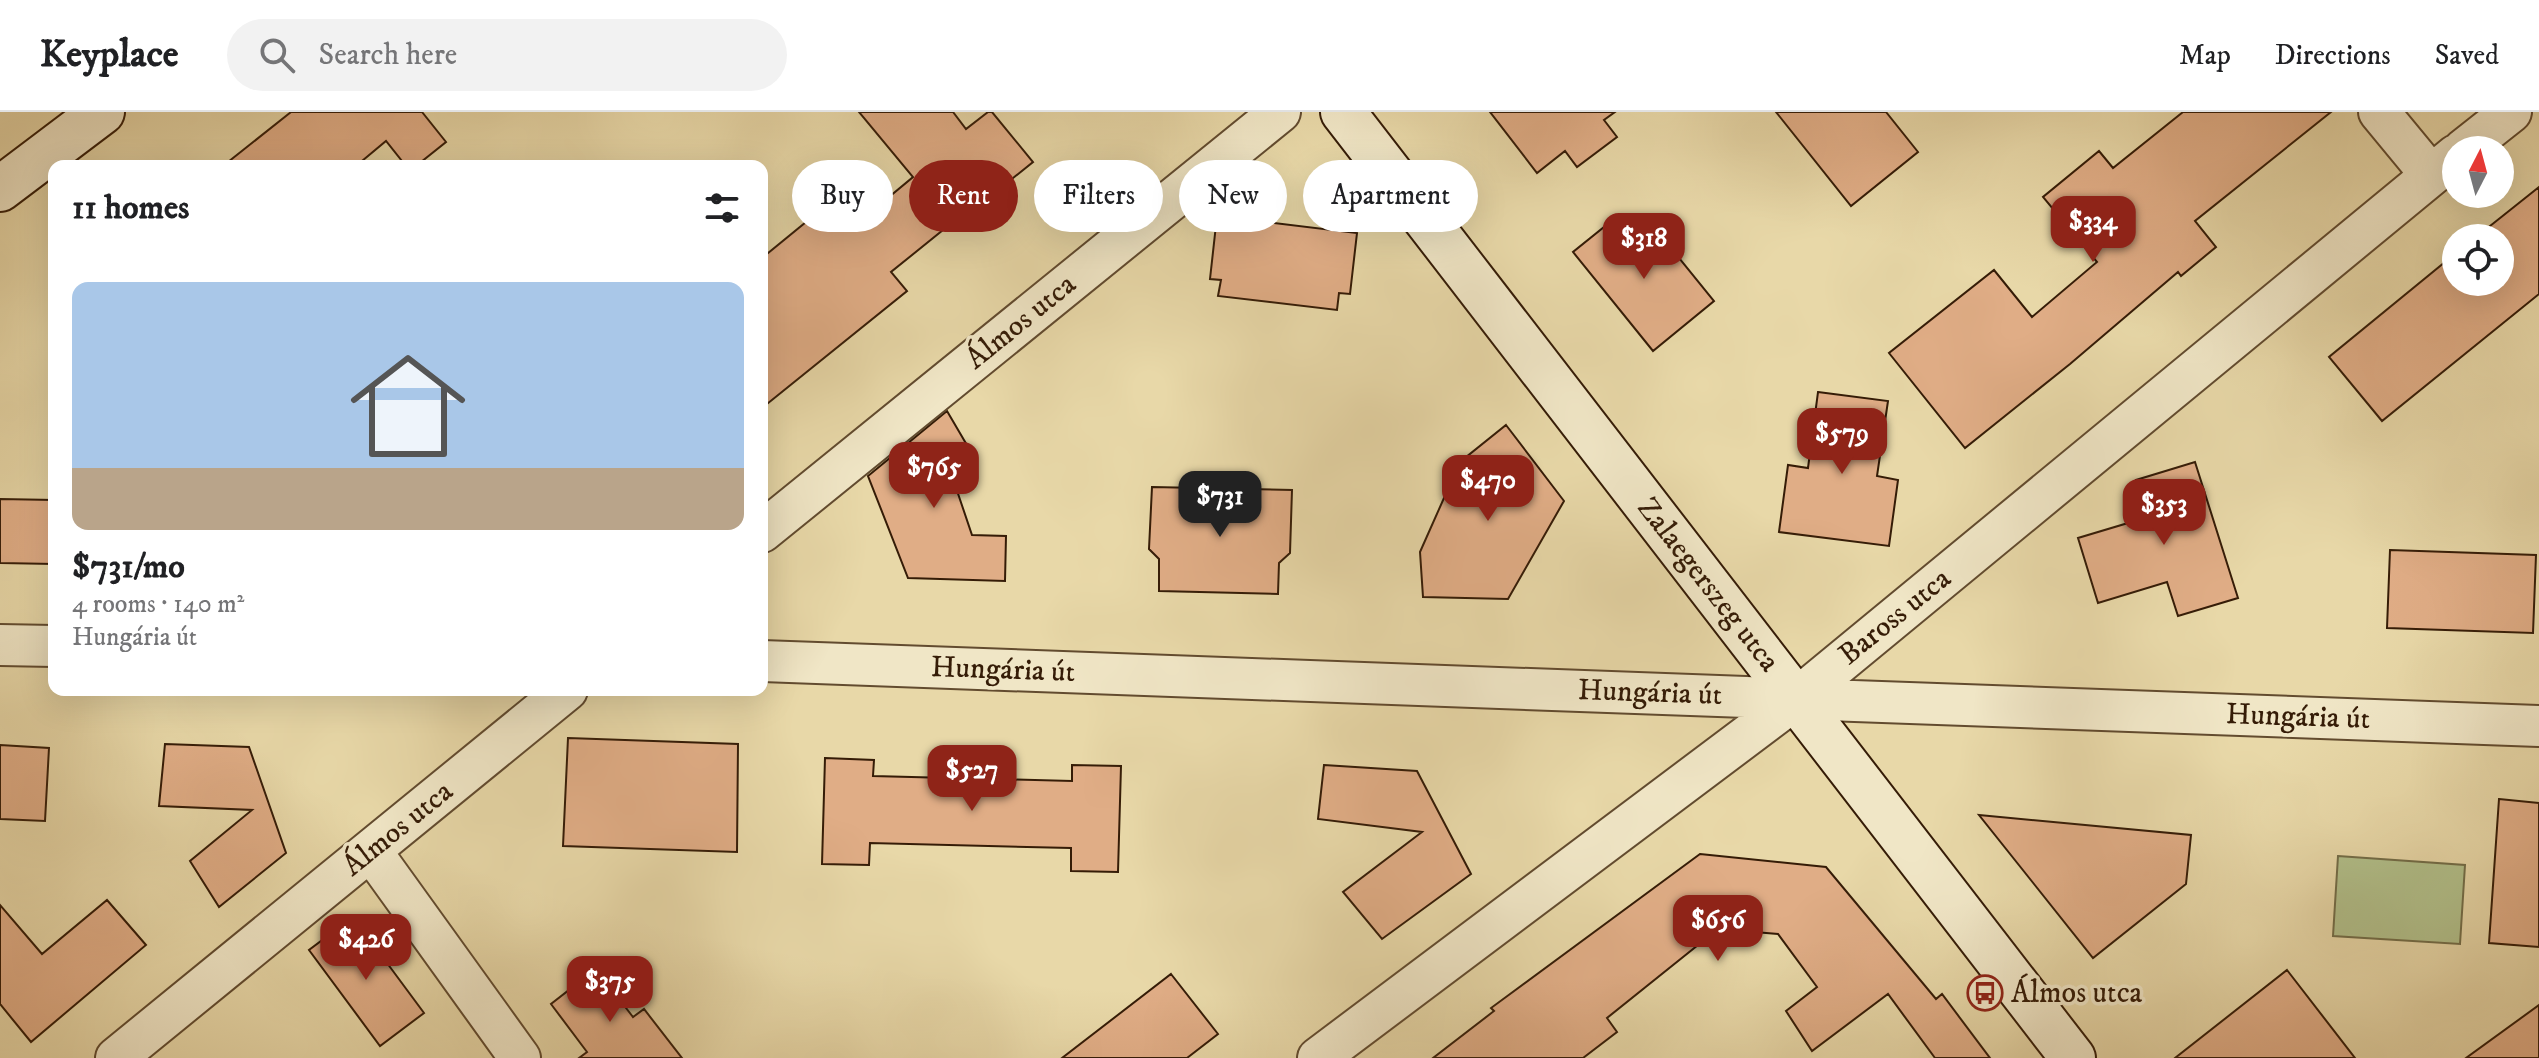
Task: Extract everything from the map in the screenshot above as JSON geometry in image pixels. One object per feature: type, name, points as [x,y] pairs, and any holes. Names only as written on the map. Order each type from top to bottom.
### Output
[{"type":"street","points":[[0,189],[102,112]]},
{"type":"street","name":"Álmos utca","points":[[768,527],[1280,112]]},
{"type":"street","name":"Zalaegerszeg utca","points":[[1343,112],[2073,1058]]},
{"type":"street","points":[[2379,112],[2442,163]]},
{"type":"street","points":[[2481,136],[2511,112]]},
{"type":"street","name":"Baross utca","points":[[1318,1058],[1796,699],[2442,167]]},
{"type":"street","points":[[0,645],[48,646]]},
{"type":"street","name":"Hungária út","points":[[768,661],[2539,726]]},
{"type":"street","name":"Álmos utca","points":[[116,1058],[560,696]]},
{"type":"street","points":[[371,851],[520,1058]]},
{"type":"green space","points":[[2338,856],[2465,865],[2460,944],[2333,936]]},
{"type":"building","points":[[291,112],[422,112],[446,142],[424,160],[401,160],[386,141],[363,160],[231,160]]},
{"type":"building","points":[[859,112],[953,112],[966,129],[992,112],[1033,162],[1018,174],[1018,160],[909,160],[909,172]]},
{"type":"building","points":[[1490,112],[1615,112],[1604,120],[1617,137],[1577,167],[1565,151],[1537,173]]},
{"type":"building","points":[[1776,112],[1886,112],[1918,152],[1851,206]]},
{"type":"building","points":[[2183,112],[2331,112],[2195,221],[2216,247],[2181,276],[2178,272],[1965,448],[1889,353],[1994,270],[2032,317],[2097,262],[2043,197],[2099,151],[2113,168]]},
{"type":"building","points":[[909,180],[909,232],[941,232],[891,272],[907,291],[768,403],[768,253],[794,232],[893,232],[893,194]]},
{"type":"building","points":[[2539,187],[2539,294],[2382,421],[2329,357],[2442,264],[2442,296],[2514,296],[2514,224],[2493,224]]},
{"type":"building","points":[[1614,219],[1628,238],[1649,221],[1714,301],[1653,351],[1573,252]]},
{"type":"building","points":[[1287,224],[1303,226],[1303,232],[1357,233],[1350,294],[1339,293],[1337,310],[1218,296],[1221,280],[1210,279],[1215,232],[1287,232]]},
{"type":"building","points":[[1818,392],[1888,401],[1877,476],[1898,480],[1889,546],[1779,532],[1788,465],[1808,468]]},
{"type":"building","points":[[947,411],[971,452],[949,467],[972,535],[1006,536],[1005,581],[908,578],[868,476]]},
{"type":"building","points":[[1506,425],[1564,501],[1508,599],[1423,597],[1420,552],[1460,462]]},
{"type":"building","points":[[2195,462],[2238,598],[2178,616],[2167,582],[2098,603],[2078,538],[2148,517],[2136,480]]},
{"type":"building","points":[[1152,487],[1292,490],[1290,553],[1279,563],[1278,594],[1159,591],[1159,559],[1149,549]]},
{"type":"building","points":[[0,499],[48,500],[48,564],[0,563]]},
{"type":"building","points":[[2390,550],[2536,555],[2533,633],[2387,628]]},
{"type":"building","points":[[568,738],[738,744],[737,852],[563,846]]},
{"type":"building","points":[[165,744],[249,747],[286,853],[219,907],[190,861],[252,810],[159,806]]},
{"type":"building","points":[[0,745],[49,748],[45,821],[0,819]]},
{"type":"building","points":[[825,758],[874,760],[873,776],[1072,781],[1072,765],[1121,766],[1118,872],[1071,871],[1071,848],[870,843],[869,865],[822,864]]},
{"type":"building","points":[[1324,765],[1417,771],[1471,874],[1382,939],[1343,892],[1422,832],[1318,819]]},
{"type":"building","points":[[2499,799],[2539,803],[2539,947],[2489,943]]},
{"type":"building","points":[[1979,815],[2191,835],[2186,884],[2093,958]]},
{"type":"building","points":[[1700,854],[1826,867],[1936,999],[1942,994],[1990,1058],[1935,1058],[1888,994],[1812,1051],[1786,1011],[1817,987],[1778,934],[1718,929],[1607,1018],[1617,1032],[1583,1058],[1433,1058],[1494,1011],[1491,1008]]},
{"type":"building","points":[[107,900],[146,945],[31,1042],[0,1004],[0,905],[42,954]]},
{"type":"building","points":[[353,917],[424,1013],[380,1046],[309,950]]},
{"type":"building","points":[[596,969],[633,1017],[644,1009],[682,1058],[579,1058],[587,1052],[551,1004]]},
{"type":"building","points":[[2287,970],[2355,1058],[2175,1058]]},
{"type":"building","points":[[1171,974],[1218,1034],[1187,1058],[1062,1058]]},
{"type":"building","points":[[2539,1005],[2539,1058],[2466,1058]]},
{"type":"place","name":"Álmos utca","points":[[1985,993]]}]
